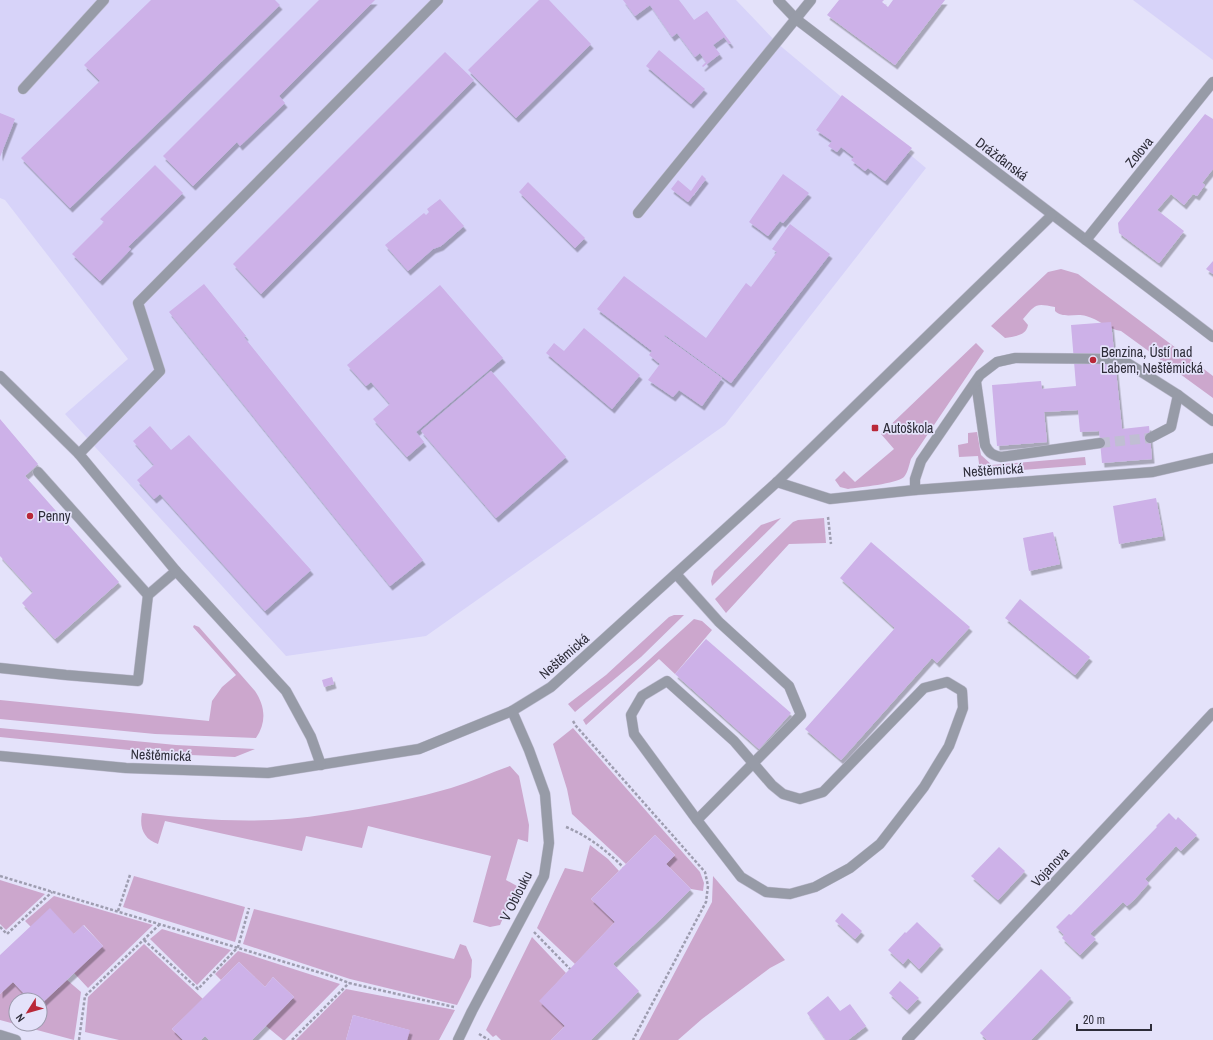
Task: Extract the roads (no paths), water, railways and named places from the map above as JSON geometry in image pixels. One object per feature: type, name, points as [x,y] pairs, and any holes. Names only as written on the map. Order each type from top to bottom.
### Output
[{"type":"street","points":[[23,89],[104,0]]},
{"type":"street","points":[[79,454],[160,371],[138,303],[438,0]]},
{"type":"street","name":"Drážďanská","points":[[778,0],[796,19],[1052,216],[1086,240],[1213,337]]},
{"type":"street","points":[[638,213],[811,0]]},
{"type":"street","name":"Zolova","points":[[1086,240],[1213,82]]},
{"type":"street","name":"Neštěmická","points":[[0,756],[126,768],[268,773],[419,749],[512,711],[551,687],[777,482],[1052,216]]},
{"type":"street","points":[[915,490],[915,479],[921,461],[980,375],[997,362],[1015,358],[1121,359],[1178,395],[1213,421]]},
{"type":"street","points":[[0,376],[79,454],[176,571],[286,691],[311,737],[321,765]]},
{"type":"street","points":[[976,382],[985,445],[993,456],[1001,457],[1100,443]]},
{"type":"street","points":[[1150,438],[1171,427],[1178,395]]},
{"type":"street","name":"Neštěmická","points":[[777,482],[830,499],[915,490],[1153,472],[1213,458]]},
{"type":"street","points":[[38,472],[148,595]]},
{"type":"street","points":[[0,668],[66,676],[138,681],[148,595],[176,571]]},
{"type":"street","points":[[676,574],[719,622],[789,686],[801,715],[697,820]]},
{"type":"street","points":[[667,681],[734,741],[753,764],[782,794],[800,799],[823,792],[924,688],[947,682],[962,691],[963,708],[950,746],[924,787],[880,844],[850,868],[816,887],[790,894],[766,892],[741,876],[697,820],[634,734],[630,715],[642,696],[667,681]]},
{"type":"street","name":"V Oblouku","points":[[458,1040],[544,876],[549,844],[545,794],[529,750],[512,711]]},
{"type":"street","name":"Vojanova","points":[[908,1040],[1213,713]]},
{"type":"street","points":[[0,1035],[16,1040]]},
{"type":"tunnel","points":[[1100,443],[1150,438]]},
{"type":"place","name":"Benzina, Ústí nad Labem, Neštěmická","points":[[1093,360]]},
{"type":"place","name":"Autoškola","points":[[875,428]]},
{"type":"place","name":"Penny","points":[[30,516]]}]
